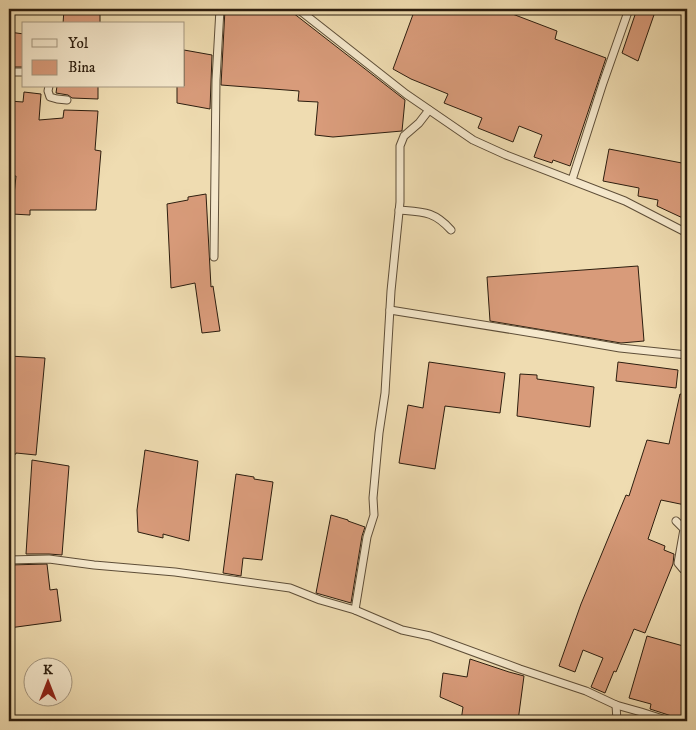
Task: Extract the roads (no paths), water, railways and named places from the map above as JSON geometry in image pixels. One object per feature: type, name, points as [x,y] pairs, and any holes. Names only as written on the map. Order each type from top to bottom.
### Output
[{"type":"street","points":[[214,257],[216,80],[220,9]]},
{"type":"street","points":[[298,9],[406,94],[472,140],[625,201],[687,233]]},
{"type":"street","points":[[572,180],[629,9]]},
{"type":"street","points":[[9,72],[22,72]]},
{"type":"street","points":[[49,88],[50,97],[67,100]]},
{"type":"street","points":[[355,610],[367,538],[374,515],[379,433],[386,393],[390,310],[399,210],[400,146],[404,136],[419,123],[429,110]]},
{"type":"street","points":[[399,210],[430,213],[443,221],[451,230]]},
{"type":"street","points":[[390,310],[620,348],[687,355]]},
{"type":"street","points":[[676,521],[684,529],[678,563],[683,569],[687,570]]},
{"type":"street","points":[[9,560],[49,559],[175,572],[290,588],[320,600],[355,610],[402,630],[430,636],[586,691],[616,706],[669,721]]},
{"type":"street","points":[[616,706],[617,721]]}]
